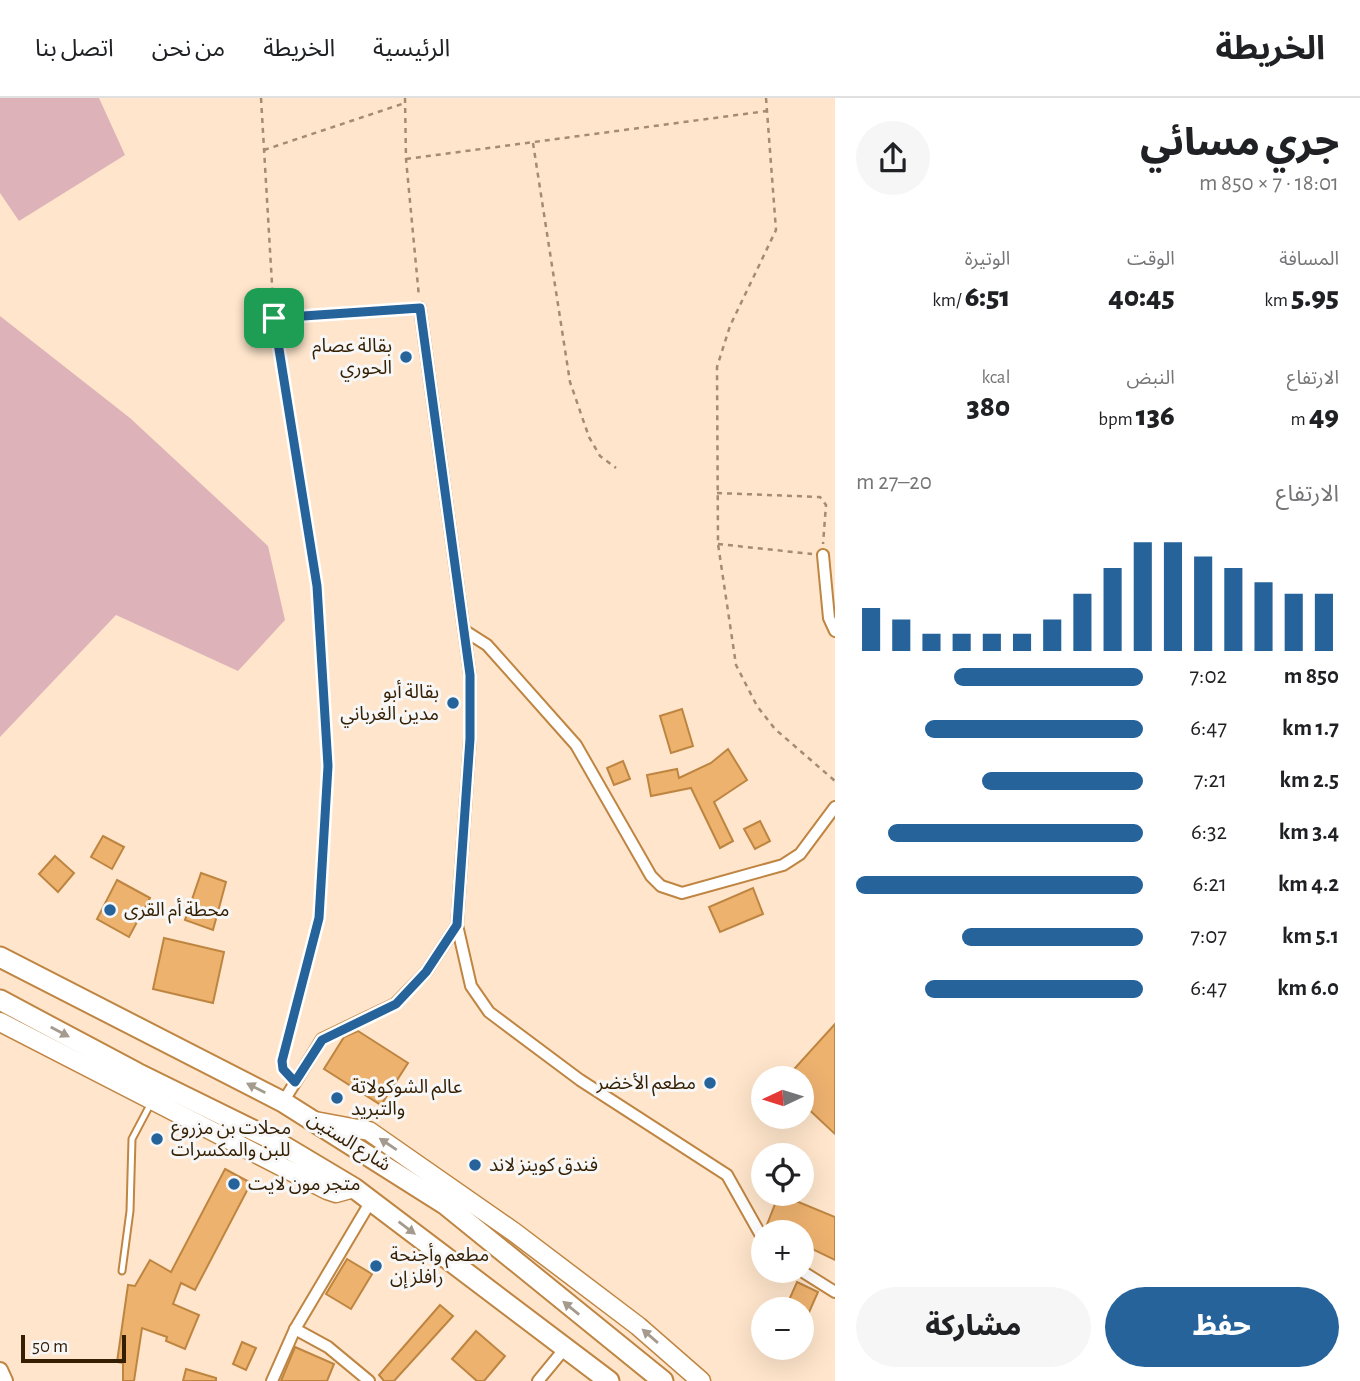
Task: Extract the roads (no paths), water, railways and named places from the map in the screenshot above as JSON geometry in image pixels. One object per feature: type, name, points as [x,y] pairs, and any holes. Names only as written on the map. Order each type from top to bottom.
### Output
[{"type":"highway","name":"شارع الستين","points":[[0,957],[283,1101],[315,1121],[446,1205],[663,1381]]},
{"type":"highway","name":"شارع الستين","points":[[0,1000],[133,1080],[277,1142],[354,1188],[566,1347],[603,1379]]},
{"type":"main road","points":[[0,1022],[133,1080],[152,1100],[327,1190],[336,1193],[354,1188]]},
{"type":"main road","points":[[315,1121],[369,1131],[638,1326],[701,1381]]},
{"type":"street","points":[[420,308],[470,675],[470,739],[457,925],[471,986],[489,1012],[580,1080],[727,1175],[752,1220]]},
{"type":"street","points":[[822,555],[829,618],[835,631]]},
{"type":"street","points":[[465,631],[487,645],[576,745],[651,876],[671,891],[693,892],[783,865],[800,854],[835,807]]},
{"type":"street","points":[[283,1101],[322,1040],[396,1004],[426,972],[457,925]]},
{"type":"street","points":[[272,1381],[295,1329],[371,1201]]},
{"type":"street","points":[[814,1279],[835,1292]]},
{"type":"street","points":[[295,1329],[327,1347],[369,1381]]},
{"type":"street","points":[[538,1381],[566,1347]]},
{"type":"street","points":[[0,1370],[5,1381]]},
{"type":"lane","points":[[122,1271],[130,1211],[132,1139],[152,1100]]},
{"type":"place","name":"بقالة عصام الحوري","points":[[406,357]]},
{"type":"place","name":"بقالة أبو مدين الغرباني","points":[[453,703]]},
{"type":"place","name":"محطة أم القرى","points":[[110,910]]},
{"type":"place","name":"مطعم الأخضر","points":[[710,1083]]},
{"type":"place","name":"عالم الشوكولاتة والتبريد","points":[[337,1098]]},
{"type":"place","name":"محلات بن مزروع للبن والمكسرات","points":[[157,1139]]},
{"type":"place","name":"فندق كوينز لاند","points":[[475,1165]]},
{"type":"place","name":"متجر مون لايت","points":[[234,1184]]},
{"type":"place","name":"مطعم وأجنحة رافلز إن","points":[[376,1266]]}]
